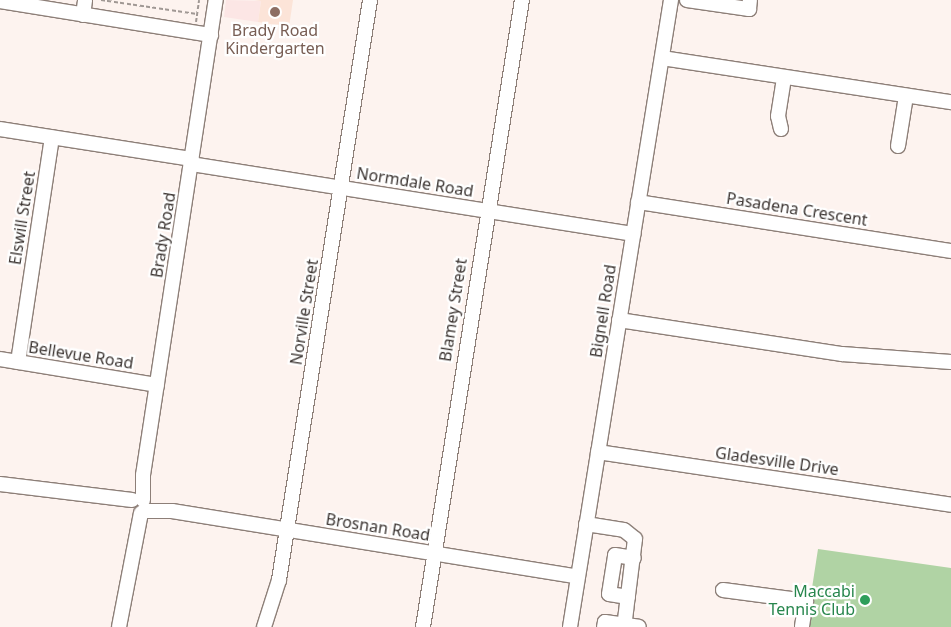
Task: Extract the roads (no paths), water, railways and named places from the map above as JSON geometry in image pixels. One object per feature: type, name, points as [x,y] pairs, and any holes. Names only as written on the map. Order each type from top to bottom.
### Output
[{"type":"street","points":[[83,14],[85,0]]},
{"type":"street","name":"Brady Road","points":[[119,627],[216,0]]},
{"type":"street","name":"Norville Street","points":[[264,627],[277,592],[342,188],[370,0]]},
{"type":"street","name":"Blamey Street","points":[[423,627],[432,553],[522,0]]},
{"type":"street","name":"Bignell Road","points":[[570,627],[671,0]]},
{"type":"street","points":[[687,0],[749,9],[750,0]]},
{"type":"street","points":[[0,1],[211,35]]},
{"type":"street","points":[[662,58],[951,102]]},
{"type":"street","points":[[781,129],[778,116],[784,77]]},
{"type":"street","points":[[898,146],[906,96]]},
{"type":"street","name":"Normdale Road","points":[[0,129],[342,188],[633,234]]},
{"type":"street","name":"Elswill Street","points":[[18,362],[52,138]]},
{"type":"street","name":"Pasadena Crescent","points":[[638,202],[951,251]]},
{"type":"street","points":[[619,320],[842,354],[951,362]]},
{"type":"street","name":"Bellevue Road","points":[[0,359],[157,385]]},
{"type":"street","name":"Gladesville Drive","points":[[598,452],[951,505]]},
{"type":"street","name":"Brosnan Road","points":[[0,484],[578,577]]},
{"type":"street","points":[[586,524],[631,534],[636,544],[624,626]]},
{"type":"street","points":[[628,597],[609,594],[615,555],[634,558]]},
{"type":"street","points":[[723,590],[806,601],[802,627]]},
{"type":"street","points":[[604,627],[605,622],[639,627]]},
{"type":"place","name":"Brady Road Kindergarten","points":[[275,12]]},
{"type":"place","name":"Maccabi Tennis Club","points":[[865,600]]}]
